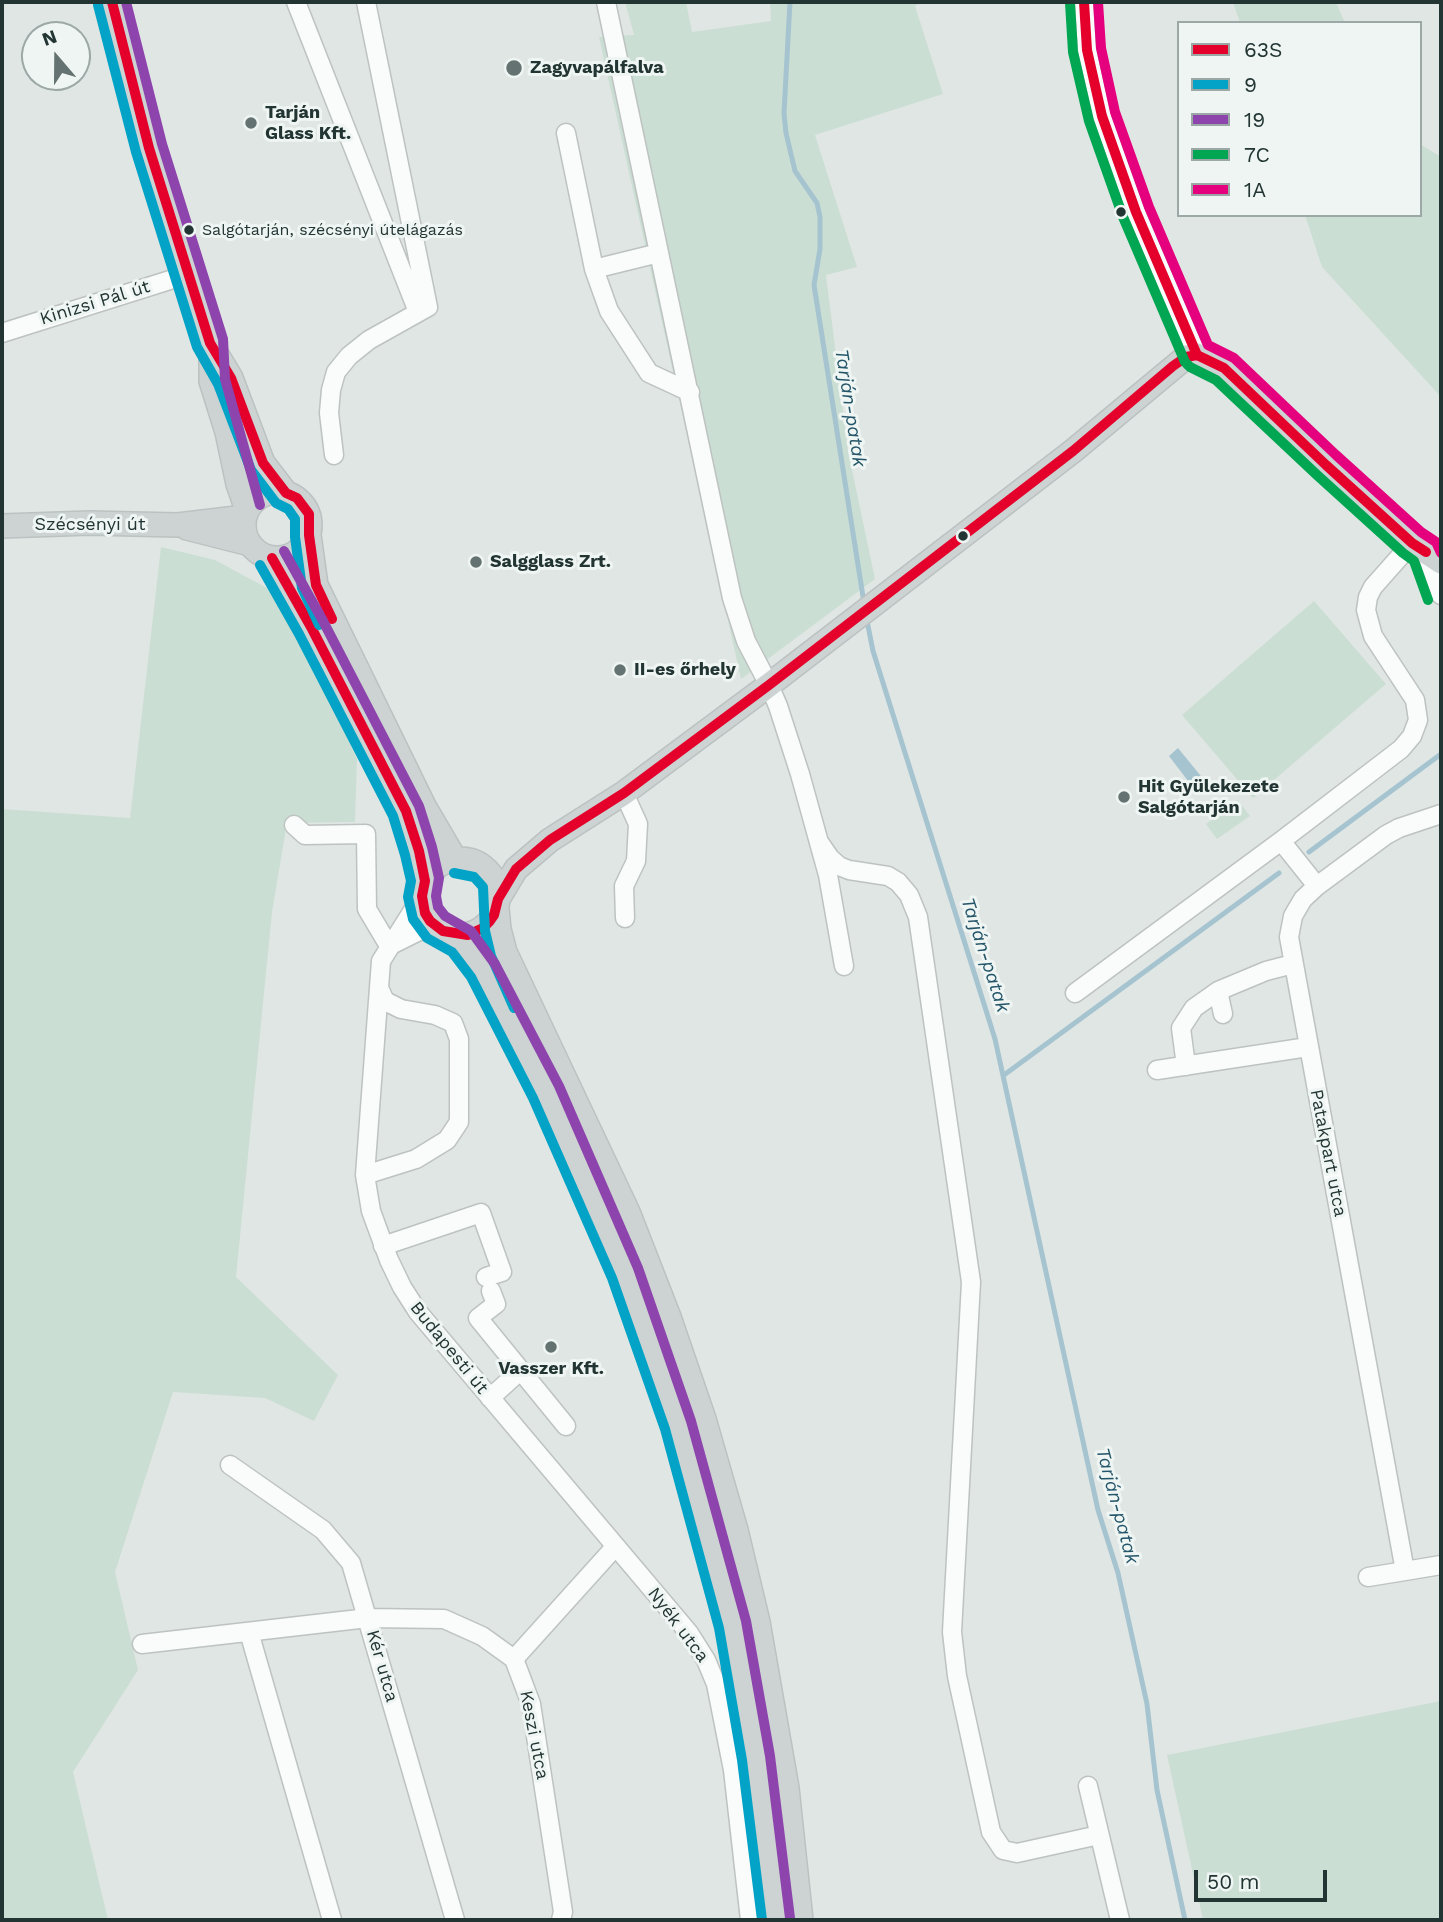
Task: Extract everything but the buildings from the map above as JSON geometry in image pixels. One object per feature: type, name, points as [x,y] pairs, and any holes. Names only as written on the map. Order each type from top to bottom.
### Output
[{"type":"main road","points":[[112,2],[149,148],[211,343],[230,378],[263,463],[286,493],[304,505],[310,524],[316,585],[424,806],[455,859]]},
{"type":"main road","points":[[211,343],[211,381],[227,432],[246,513],[245,535],[259,553],[272,558],[295,553],[309,535]]},
{"type":"main road","points":[[444,931],[468,935],[483,928],[494,915],[516,869],[550,841],[624,793],[852,622],[1073,451],[1186,357],[1197,355],[1224,368],[1326,466],[1426,552]]},
{"type":"main road","points":[[246,513],[255,499],[267,493],[286,493]]},
{"type":"main road","name":"Szécsényi út","points":[[2,526],[90,523],[178,525],[246,513]]},
{"type":"main road","name":"Szécsényi út","points":[[178,525],[250,544]]},
{"type":"main road","points":[[272,558],[312,627],[406,811],[419,850],[425,913],[444,931],[461,941],[483,970],[546,1092],[625,1273],[678,1425],[733,1625],[757,1758],[775,1920]]},
{"type":"main road","points":[[482,865],[550,841]]},
{"type":"main road","points":[[423,889],[434,869],[455,859],[482,865],[495,880],[499,929],[505,952],[628,1212],[669,1317],[704,1419],[736,1530],[758,1622],[787,1788],[801,1920]]},
{"type":"street","points":[[296,2],[418,312]]},
{"type":"street","points":[[334,455],[330,413],[331,390],[336,372],[349,356],[369,341],[428,307],[366,2]]},
{"type":"street","points":[[606,2],[732,598],[746,641],[769,684],[784,726],[828,876],[844,966]]},
{"type":"street","points":[[1084,2],[1087,51],[1102,116],[1136,212],[1197,355]]},
{"type":"street","points":[[566,133],[594,269],[609,311],[649,373],[690,392]]},
{"type":"street","points":[[594,269],[659,253]]},
{"type":"street","name":"Kinizsi Pál út","points":[[2,332],[189,274]]},
{"type":"street","points":[[1075,993],[1401,750],[1417,728],[1418,710],[1415,700],[1373,636],[1366,610],[1368,597],[1373,587],[1426,552],[1441,595]]},
{"type":"street","points":[[624,793],[638,824],[636,861],[624,886],[625,918]]},
{"type":"street","name":"Patakpart utca","points":[[1405,1571],[1289,937],[1290,923],[1303,899],[1317,886],[1386,835],[1441,814]]},
{"type":"street","points":[[293,825],[305,835],[366,834],[367,909],[389,946],[425,928],[444,931]]},
{"type":"street","points":[[1281,841],[1317,886]]},
{"type":"street","points":[[819,842],[839,866],[888,876],[898,882],[909,895],[918,917],[971,1282],[952,1632],[957,1676],[991,1832],[998,1845],[1009,1853],[1030,1851],[1099,1835]]},
{"type":"street","name":"Budapesti út","points":[[423,889],[381,961],[366,1175],[371,1211],[383,1246],[402,1287],[418,1312],[615,1548]]},
{"type":"street","points":[[1186,1066],[1181,1028],[1194,1009],[1218,991],[1266,971],[1293,964]]},
{"type":"street","points":[[366,1175],[416,1159],[447,1140],[459,1122],[459,1039],[453,1023],[435,1015],[401,1009],[385,1001],[380,990]]},
{"type":"street","points":[[1218,991],[1223,1014]]},
{"type":"street","points":[[1157,1070],[1308,1047]]},
{"type":"street","points":[[383,1246],[481,1213],[502,1272],[489,1284],[496,1304],[478,1318],[566,1426]]},
{"type":"street","points":[[490,1398],[521,1370]]},
{"type":"street","name":"Kér utca","points":[[230,1465],[323,1530],[351,1563],[455,1920]]},
{"type":"street","points":[[142,1644],[368,1618],[444,1619],[482,1636],[514,1659],[615,1548]]},
{"type":"street","name":"Nyék utca","points":[[615,1548],[689,1633],[706,1660],[716,1684],[733,1770],[750,1920]]},
{"type":"street","points":[[1368,1577],[1441,1565]]},
{"type":"street","points":[[249,1632],[332,1920]]},
{"type":"street","name":"Keszi utca","points":[[514,1659],[531,1704],[564,1912],[561,1920]]},
{"type":"street","points":[[1088,1786],[1120,1920]]},
{"type":"green space","points":[[625,2],[686,2],[692,32],[771,21],[770,2],[924,2],[915,6],[943,94],[815,135],[857,267],[826,275],[848,451],[875,579],[741,679],[599,37],[634,35]]},
{"type":"green space","points":[[1233,2],[1336,2],[1344,21],[1239,21]]},
{"type":"green space","points":[[1422,145],[1441,157],[1441,397],[1322,267],[1306,217],[1422,217]]},
{"type":"green space","points":[[161,547],[215,560],[267,588],[302,641],[357,759],[355,822],[287,823],[272,912],[236,1277],[338,1375],[314,1421],[265,1398],[173,1392],[115,1572],[138,1670],[73,1772],[108,1920],[2,1920],[2,809],[130,818]]},
{"type":"green space","points":[[1314,601],[1386,684],[1253,798],[1182,715]]},
{"type":"green space","points":[[1238,800],[1250,816],[1217,839],[1206,824]]},
{"type":"green space","points":[[1441,1701],[1441,1920],[1203,1920],[1167,1755]]},
{"type":"water","points":[[1178,748],[1209,786],[1198,794],[1169,756]]},
{"type":"waterway","name":"Tarján-patak","points":[[790,2],[784,113],[786,133],[795,171],[817,203],[820,217],[820,249],[814,285],[864,603]]},
{"type":"waterway","name":"Tarján-patak","points":[[866,616],[873,651],[995,1039],[1098,1510],[1118,1573],[1147,1704],[1157,1790],[1185,1920]]},
{"type":"waterway","points":[[1309,852],[1441,754]]},
{"type":"waterway","points":[[1004,1075],[1279,873]]},
{"type":"transit line","name":"63S","points":[[112,2],[149,148],[210,343],[231,378],[263,463],[286,493],[297,498],[309,514],[316,585],[332,619]]},
{"type":"transit line","name":"19","points":[[126,2],[162,144],[223,339],[225,379],[260,505]]},
{"type":"transit line","name":"63S","points":[[1084,2],[1087,50],[1102,116],[1136,212],[1197,355]]},
{"type":"transit line","name":"1A","points":[[1098,2],[1101,48],[1115,112],[1149,207],[1208,345],[1234,358],[1336,455],[1421,532],[1436,542],[1441,553]]},
{"type":"transit line","name":"7C","points":[[1070,3],[1073,52],[1089,121],[1123,217],[1185,362],[1216,380],[1414,561],[1428,600]]},
{"type":"transit line","name":"9","points":[[98,5],[136,152],[197,347],[218,384],[251,470],[276,503],[288,509],[295,519],[302,588],[319,625]]},
{"type":"transit line","name":"63S","points":[[1197,355],[1224,368],[1326,465],[1412,543],[1426,552]]},
{"type":"transit line","name":"63S","points":[[272,558],[311,627],[406,811],[425,881],[422,896],[425,913],[430,921],[443,931],[468,935],[489,922],[494,915],[498,899],[516,869],[550,840],[624,793],[769,685],[1073,451],[1173,366],[1186,357],[1197,355]]},
{"type":"transit line","name":"19","points":[[284,551],[419,806],[439,878],[436,896],[438,907],[445,916],[471,931],[495,964],[559,1086],[638,1268],[691,1421],[746,1621],[770,1756],[790,1918]]},
{"type":"transit line","name":"9","points":[[260,565],[299,634],[393,816],[411,881],[408,897],[413,919],[427,938],[452,952],[471,977],[533,1098],[612,1278],[665,1429],[719,1628],[742,1760],[762,1920]]},
{"type":"transit line","name":"9","points":[[454,873],[474,877],[483,887],[485,931],[491,956],[514,1008]]},
{"type":"place","name":"Zagyvapálfalva","points":[[514,68]]},
{"type":"place","name":"Tarján Glass Kft.","points":[[251,123]]},
{"type":"place","name":"Salgótarján, szécsényi útelágazás","points":[[189,230]]},
{"type":"place","name":"Salgglass Zrt.","points":[[476,562]]},
{"type":"place","name":"II-es őrhely","points":[[620,670]]},
{"type":"place","name":"Hit Gyülekezete Salgótarján","points":[[1124,797]]},
{"type":"place","name":"Vasszer Kft.","points":[[551,1347]]}]
